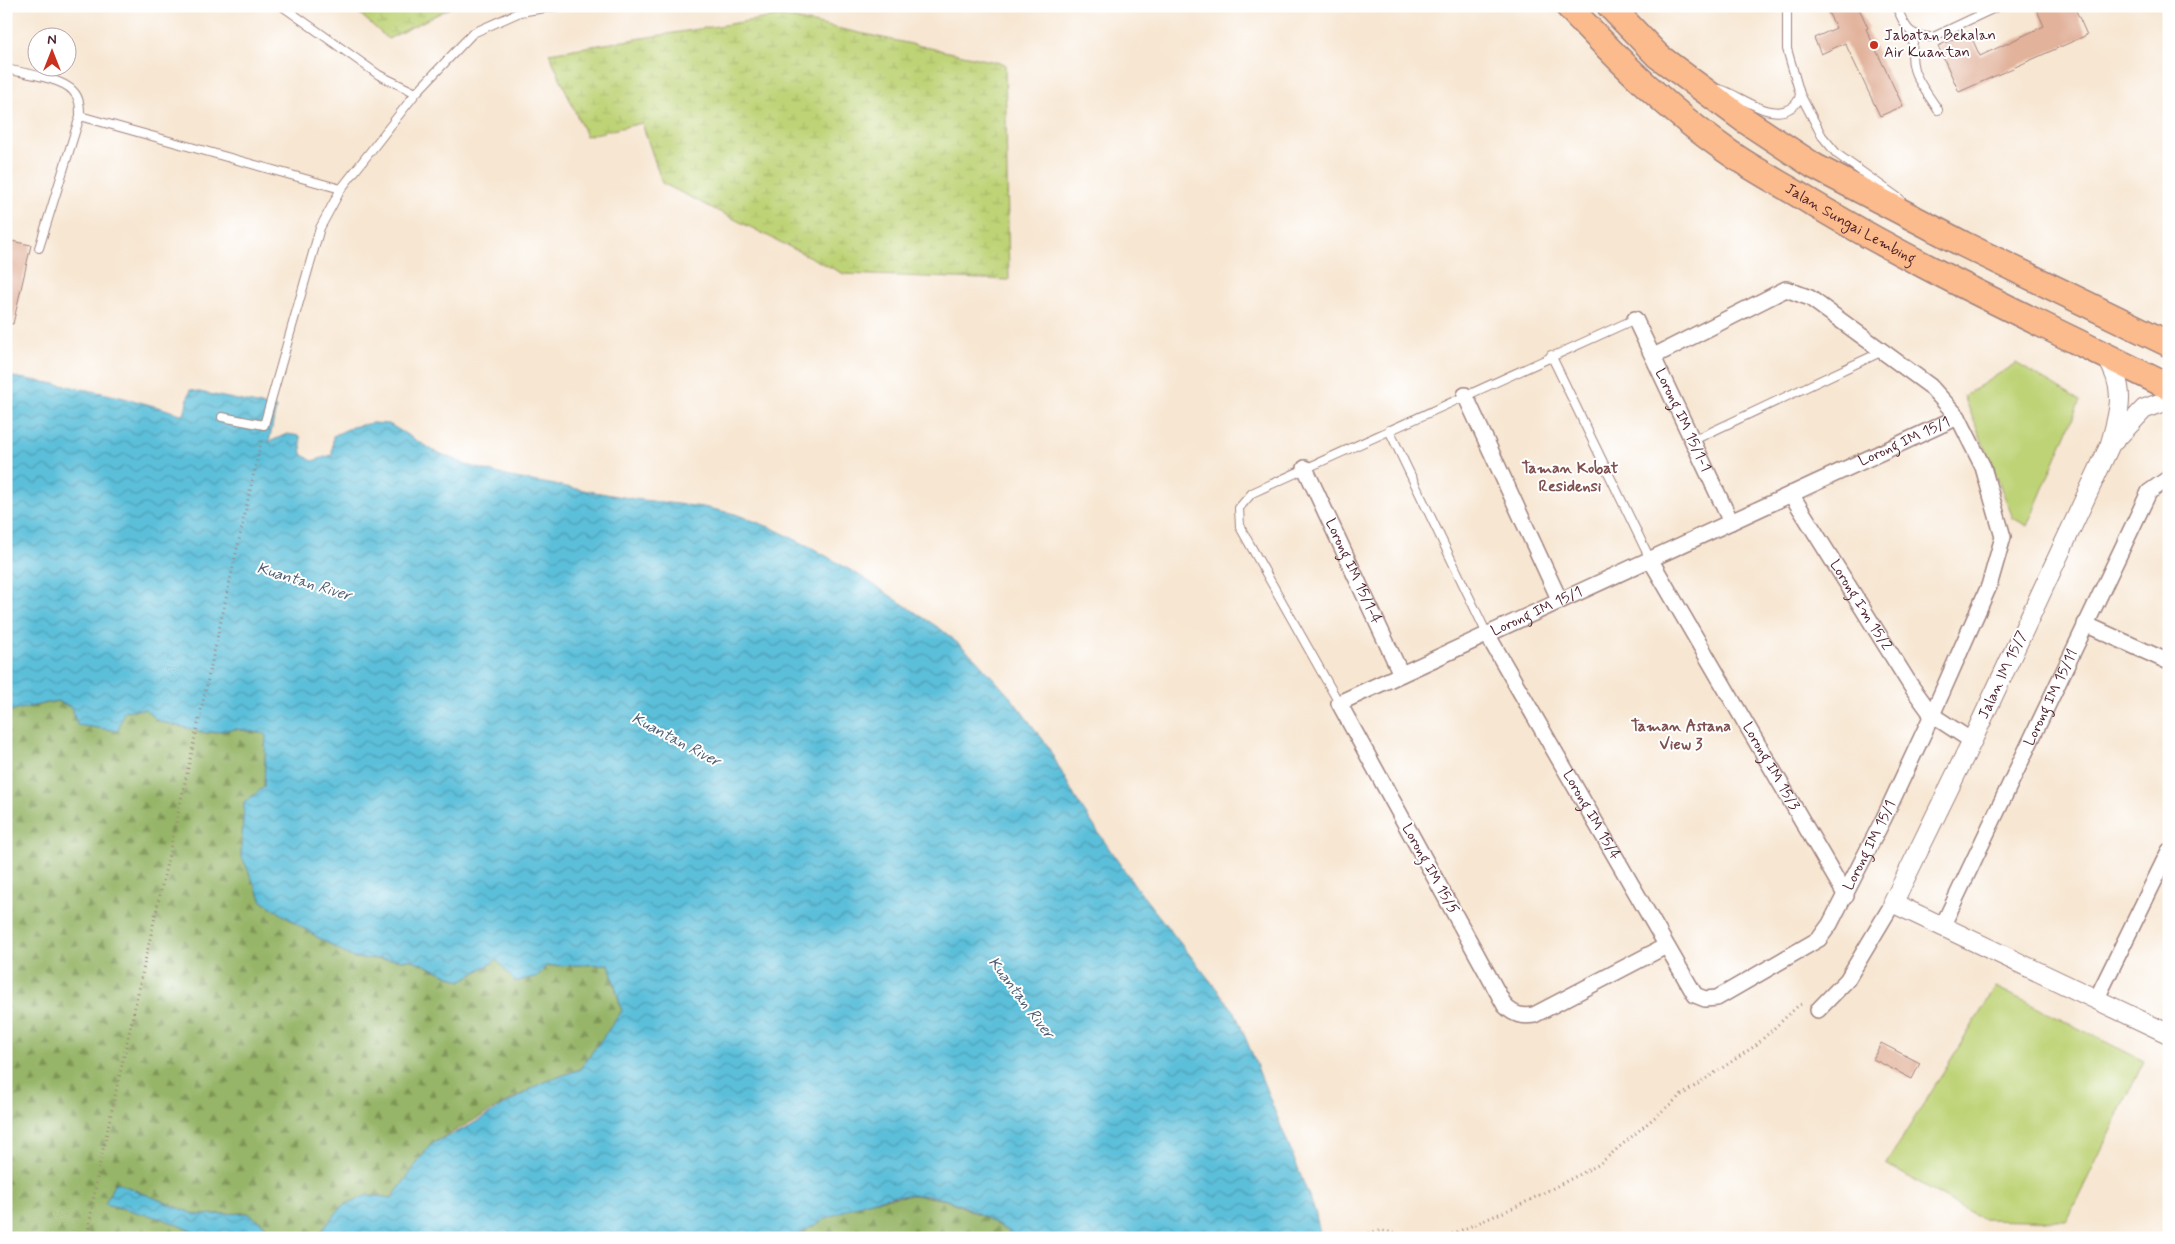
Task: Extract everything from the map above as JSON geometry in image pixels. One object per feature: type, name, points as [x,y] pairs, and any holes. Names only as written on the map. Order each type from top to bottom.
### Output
[{"type":"main road","name":"Jalan Sungai Lembing","points":[[1568,6],[1599,40],[1655,95],[1727,151],[1855,229],[1936,272],[2169,387]]},
{"type":"main road","points":[[1610,6],[1658,56],[1743,119],[1814,166],[1963,244],[2169,344]]},
{"type":"street","points":[[1654,356],[1786,289],[1810,298],[1930,386],[1958,417]]},
{"type":"street","name":"Lorong IM 15/1-1","points":[[1635,319],[1694,440],[1731,522]]},
{"type":"street","points":[[2105,356],[2115,369],[2121,399],[2110,445]]},
{"type":"street","points":[[1465,395],[1560,601]]},
{"type":"street","points":[[2110,445],[2144,409],[2169,400]]},
{"type":"street","name":"Lorong IM 15/1","points":[[1339,703],[1958,417],[1983,468],[2003,537],[1989,586],[1932,715],[1846,896],[1819,939],[1717,998],[1705,1000],[1695,995]]},
{"type":"street","name":"Jalan IM 15/7","points":[[1818,1010],[1847,980],[1893,903],[1972,741],[2110,445]]},
{"type":"street","name":"Lorong IM 15/1-4","points":[[1305,468],[1401,674]]},
{"type":"street","name":"Lorong IM 15/11","points":[[1942,927],[2149,492],[2169,478]]},
{"type":"street","name":"Lorong Im 15/2","points":[[1791,494],[1910,686],[1932,715],[1972,741]]},
{"type":"street","name":"Lorong IM 15/3","points":[[1650,559],[1846,896]]},
{"type":"street","points":[[2085,624],[2169,662]]},
{"type":"street","name":"Lorong IM 15/4","points":[[1487,634],[1695,995]]},
{"type":"street","name":"Lorong IM 15/5","points":[[1339,703],[1505,1006],[1520,1016],[1534,1015],[1666,946]]},
{"type":"street","points":[[2096,1000],[2169,851]]},
{"type":"street","points":[[1893,903],[2169,1034]]},
{"type":"lane","points":[[282,6],[379,75],[416,93]]},
{"type":"lane","points":[[222,418],[264,425],[320,228],[341,189],[416,93],[473,33],[520,12],[557,6]]},
{"type":"lane","points":[[1787,6],[1787,49],[1800,94],[1822,136],[1837,154],[1907,203]]},
{"type":"lane","points":[[1896,6],[1905,26],[1914,35],[1933,37],[1999,6]]},
{"type":"lane","points":[[1914,35],[1911,55],[1912,69],[1938,110]]},
{"type":"lane","points":[[6,69],[61,83],[73,90],[80,102],[80,116],[39,248]]},
{"type":"lane","points":[[1698,84],[1723,90],[1764,109],[1776,112],[1786,111],[1794,106],[1799,100],[1800,94]]},
{"type":"lane","points":[[80,116],[341,189]]},
{"type":"lane","points":[[1915,209],[1963,244]]},
{"type":"lane","points":[[1339,703],[1240,527],[1240,508],[1252,493],[1551,355],[1635,319]]},
{"type":"lane","points":[[1694,440],[1882,351]]},
{"type":"lane","points":[[1551,355],[1650,559]]},
{"type":"lane","points":[[1389,430],[1487,634]]},
{"type":"path","points":[[87,1238],[98,1172],[141,974],[199,724],[262,437]]},
{"type":"path","points":[[1443,1238],[1520,1205],[1598,1165],[1680,1096],[1755,1046],[1799,1005],[1806,1003],[1818,1010]]},
{"type":"path","points":[[1360,1238],[1367,1233],[1387,1230],[1410,1238]]},
{"type":"green space","points":[[351,6],[454,6],[388,39]]},
{"type":"green space","points":[[780,16],[1005,64],[1009,280],[844,274],[662,183],[642,123],[586,136],[549,53]]},
{"type":"green space","points":[[2016,363],[2080,401],[2027,526],[2013,518],[1964,396]]},
{"type":"green space","points":[[57,701],[78,708],[100,711],[146,709],[158,721],[207,733],[236,729],[266,734],[264,787],[244,803],[241,855],[262,901],[353,958],[413,960],[461,981],[497,960],[546,966],[609,964],[622,1011],[580,1069],[540,1084],[431,1144],[392,1198],[368,1195],[342,1206],[316,1238],[282,1238],[248,1213],[196,1215],[115,1182],[106,1204],[163,1219],[209,1238],[6,1238],[6,712]]},
{"type":"green space","points":[[1996,987],[2144,1061],[2067,1221],[1982,1219],[1886,1164]]},
{"type":"green space","points":[[913,1195],[947,1200],[987,1218],[1017,1238],[793,1238],[826,1217],[848,1207],[872,1201]]},
{"type":"water","name":"Kuantan River","points":[[6,376],[96,392],[184,415],[190,390],[276,408],[269,442],[287,434],[300,436],[302,454],[312,461],[332,455],[333,436],[352,427],[372,423],[389,424],[434,451],[467,465],[510,477],[634,499],[703,507],[735,514],[772,528],[814,549],[862,577],[942,630],[974,657],[1012,699],[1047,745],[1076,799],[1139,891],[1235,1012],[1315,1211],[1321,1238],[1017,1238],[983,1216],[956,1203],[927,1196],[906,1195],[866,1202],[847,1209],[793,1238],[316,1238],[342,1206],[368,1195],[392,1198],[431,1144],[469,1126],[540,1084],[580,1069],[622,1011],[609,964],[546,966],[538,976],[515,982],[497,960],[461,981],[413,960],[353,958],[262,901],[241,855],[244,803],[264,787],[266,734],[236,729],[207,733],[158,721],[145,709],[124,711],[118,731],[77,725],[72,708],[57,701],[6,712]]},
{"type":"water","points":[[115,1182],[196,1215],[248,1213],[282,1238],[209,1238],[163,1219],[105,1204]]},
{"type":"building","points":[[1825,6],[1858,6],[1868,28],[1866,29],[1903,106],[1880,116],[1845,43],[1821,54],[1814,38],[1836,28]]},
{"type":"building","points":[[2035,6],[2074,6],[2087,35],[1959,92],[1938,46],[1969,32],[1980,56],[2044,26]]},
{"type":"building","points":[[6,240],[31,245],[13,324],[6,323]]},
{"type":"building","points":[[1881,1043],[1920,1063],[1912,1079],[1873,1059]]},
{"type":"place","name":"Jabatan Bekalan Air Kuantan","points":[[1874,45]]},
{"type":"district","name":"Taman Kobat Residensi","points":[[1570,477]]},
{"type":"district","name":"Taman Astana View 3","points":[[1681,735]]}]
